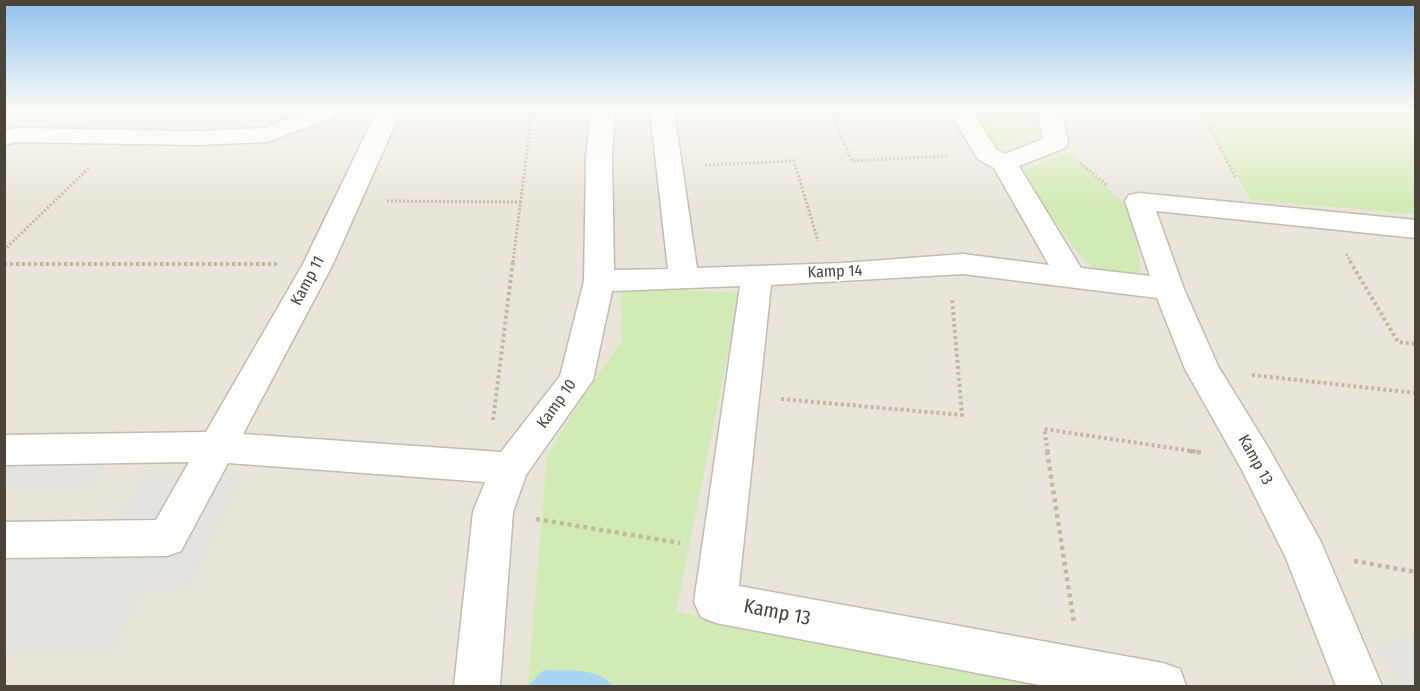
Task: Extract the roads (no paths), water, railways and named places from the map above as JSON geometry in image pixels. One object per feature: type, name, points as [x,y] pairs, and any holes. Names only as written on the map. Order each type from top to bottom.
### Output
[{"type":"street","name":"Kamp 11","points":[[4,540],[167,538],[318,264],[375,143]]},
{"type":"street","name":"Kamp 10","points":[[477,687],[498,467],[576,380],[599,281],[600,143]]},
{"type":"street","points":[[666,143],[684,279]]},
{"type":"street","points":[[985,143],[1054,244],[1070,277]]},
{"type":"street","points":[[996,158],[1056,143]]},
{"type":"street","points":[[1169,289],[1139,201],[1416,229]]},
{"type":"street","name":"Kamp 14","points":[[599,281],[828,273],[949,265],[1169,289]]},
{"type":"street","name":"Kamp 13","points":[[758,275],[716,602],[1162,687]]},
{"type":"street","name":"Kamp 13","points":[[1169,289],[1202,369],[1256,460],[1305,553],[1359,687]]},
{"type":"street","points":[[4,450],[219,447],[498,467]]},
{"type":"water","points":[[544,670],[573,670],[591,673],[614,686],[528,686]]}]
